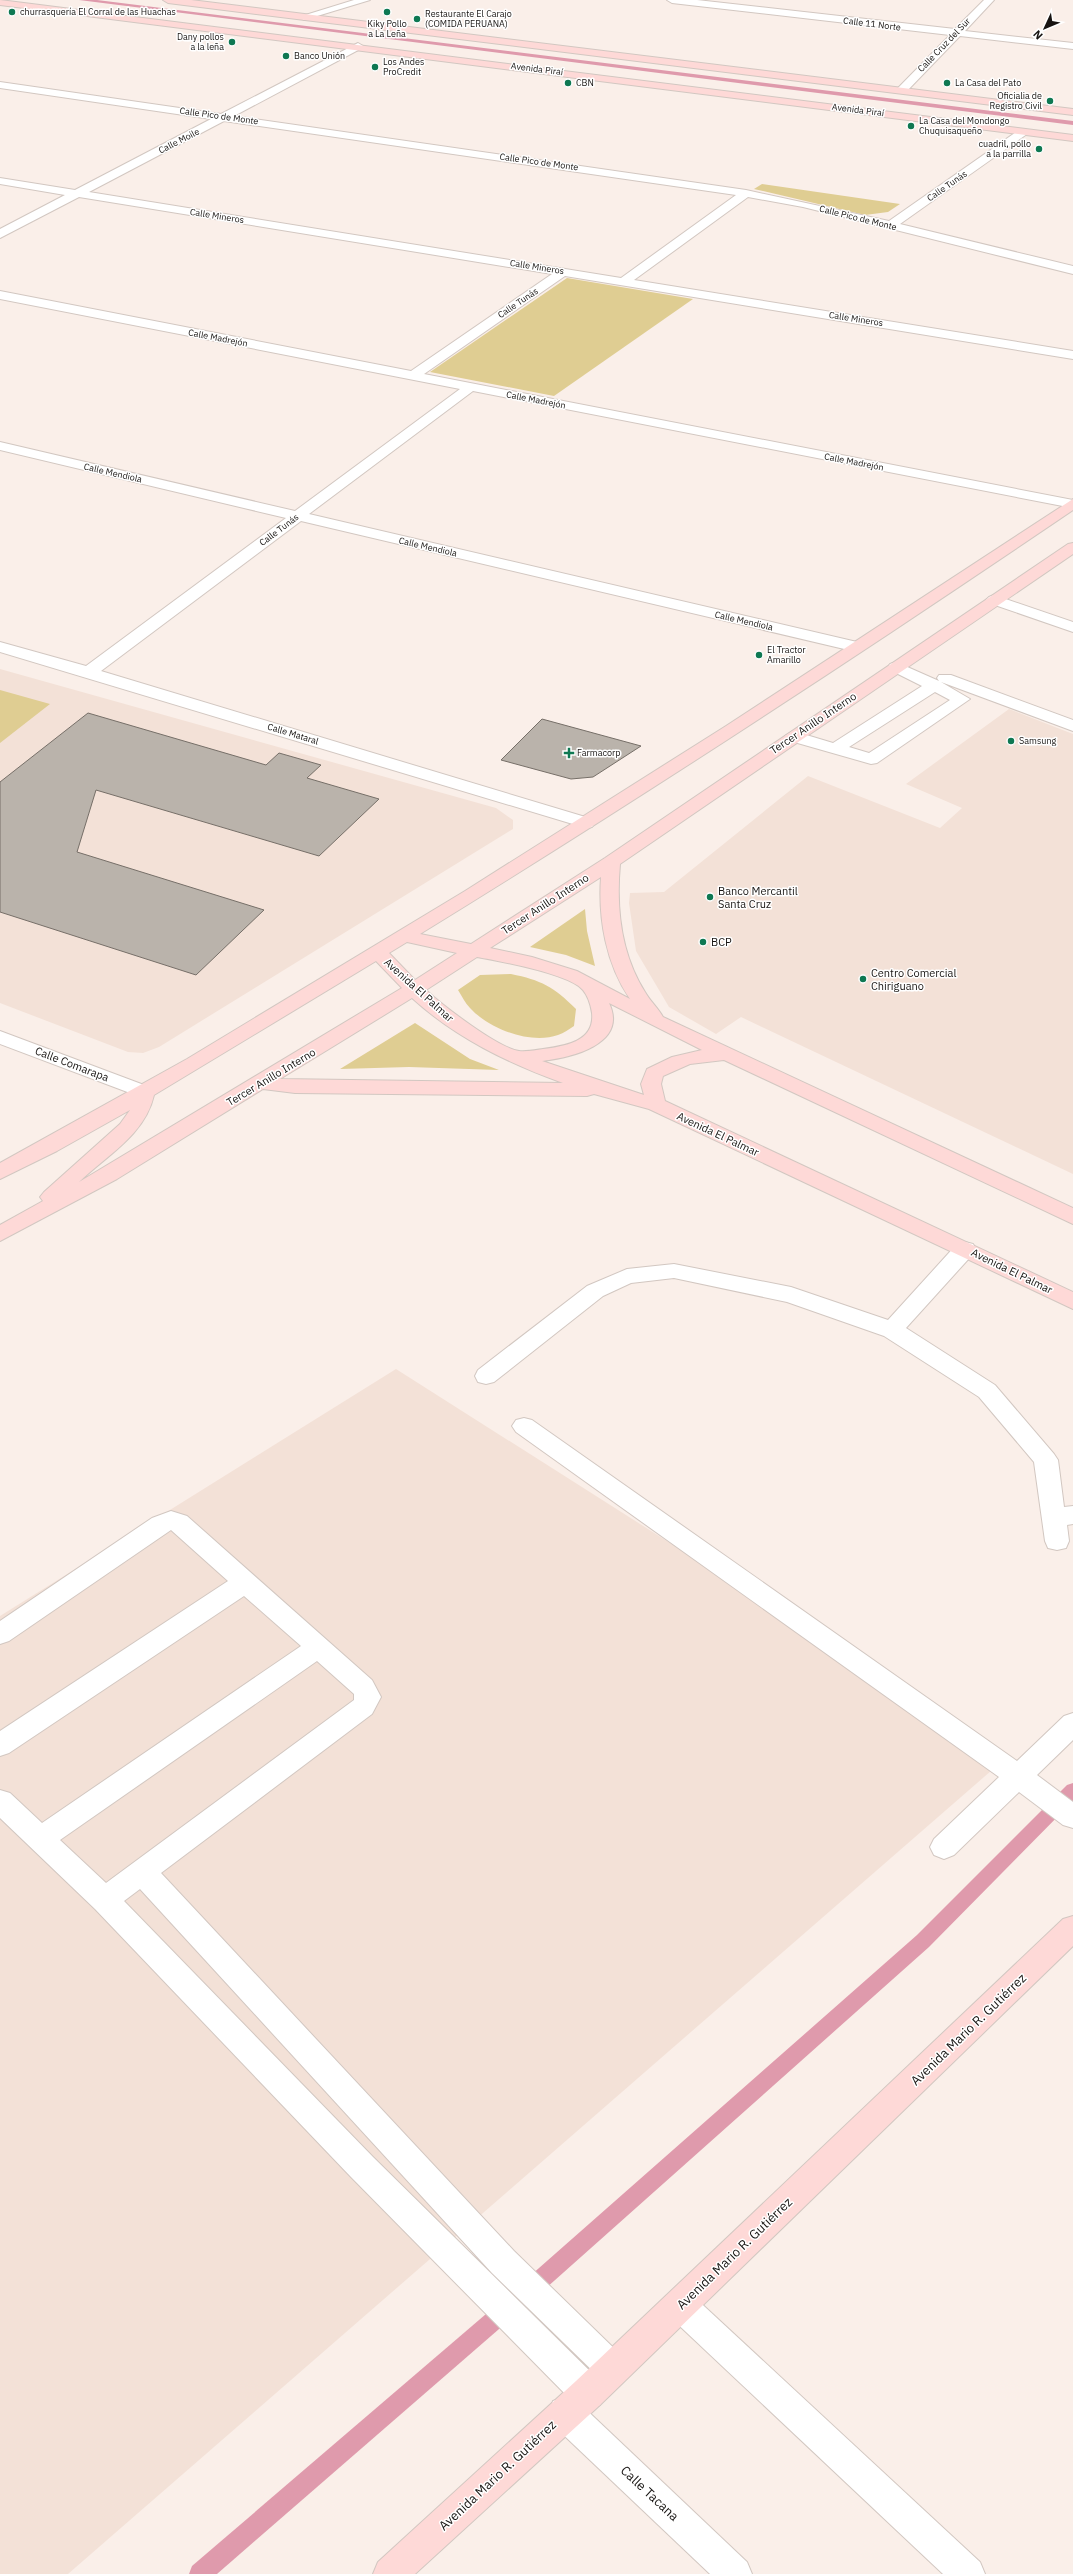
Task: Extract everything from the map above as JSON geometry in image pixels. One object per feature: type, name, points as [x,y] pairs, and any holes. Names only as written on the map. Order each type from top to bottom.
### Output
[{"type":"main road","points":[[168,0],[362,24],[515,46],[555,49],[1073,112]]},
{"type":"main road","name":"Avenida Piraí","points":[[0,2],[490,63],[536,60],[1023,132],[1073,138]]},
{"type":"main road","points":[[490,63],[506,61],[521,55],[522,52],[515,46]]},
{"type":"main road","points":[[536,60],[555,49]]},
{"type":"main road","points":[[0,1172],[71,1135],[145,1092],[404,936],[586,823],[857,647],[1073,504]]},
{"type":"main road","name":"Tercer Anillo Interno","points":[[0,1234],[110,1174],[262,1083],[414,989],[611,862],[899,664],[1072,548]]},
{"type":"main road","points":[[611,862],[608,884],[614,935],[620,961],[634,990],[659,1022]]},
{"type":"main road","points":[[404,936],[474,950],[570,975],[659,1022],[1073,1217]]},
{"type":"main road","name":"Avenida El Palmar","points":[[377,952],[414,989],[445,1016],[475,1037],[515,1057],[602,1090],[656,1105],[1073,1301]]},
{"type":"main road","points":[[515,1057],[548,1055],[577,1050],[591,1042],[601,1028],[604,1016],[599,999],[591,986]]},
{"type":"main road","points":[[656,1105],[651,1084],[654,1073],[672,1062],[697,1056],[726,1054]]},
{"type":"main road","points":[[262,1083],[295,1087],[602,1090]]},
{"type":"main road","points":[[27,1220],[96,1154],[123,1134],[143,1106],[145,1092]]},
{"type":"main road","name":"Avenida Mario R. Gutiérrez","points":[[390,2574],[613,2369],[1073,1928]]},
{"type":"street","name":"Calle 11 Norte","points":[[672,0],[955,34],[1073,46]]},
{"type":"street","name":"Calle Cruz del Sur","points":[[901,91],[989,0]]},
{"type":"street","points":[[304,17],[362,2],[362,24]]},
{"type":"street","name":"Calle Moile","points":[[0,234],[226,117],[358,46]]},
{"type":"street","name":"Calle Pico de Monte","points":[[0,85],[746,193],[804,204],[1073,270]]},
{"type":"street","name":"Calle Tunás","points":[[890,226],[1023,132]]},
{"type":"street","name":"Calle Mineros","points":[[0,181],[565,271],[1073,355]]},
{"type":"street","points":[[625,281],[746,193]]},
{"type":"street","name":"Calle Tunás","points":[[412,376],[565,271]]},
{"type":"street","name":"Calle Madrejón","points":[[0,295],[469,388],[1073,504]]},
{"type":"street","name":"Calle Tunás","points":[[89,672],[469,388]]},
{"type":"street","name":"Calle Mendiola","points":[[0,446],[296,517],[857,647]]},
{"type":"street","points":[[994,600],[1073,627]]},
{"type":"street","name":"Calle Mataral","points":[[0,647],[89,672],[586,823]]},
{"type":"street","points":[[794,736],[867,758],[873,758],[962,699],[899,664]]},
{"type":"street","points":[[899,664],[1073,726]]},
{"type":"street","points":[[835,749],[935,685]]},
{"type":"street","name":"Calle Comarapa","points":[[0,1037],[145,1092]]},
{"type":"street","points":[[892,1330],[965,1249]]},
{"type":"street","points":[[486,1376],[595,1291],[627,1276],[674,1271],[791,1295],[892,1330],[987,1390],[1046,1460],[1063,1516],[1057,1541]]},
{"type":"street","points":[[524,1426],[1028,1784],[1073,1818]]},
{"type":"street","points":[[0,1634],[161,1524],[171,1520],[178,1522],[319,1647],[363,1687],[368,1698],[362,1707],[105,1900]]},
{"type":"street","points":[[0,1745],[246,1582]]},
{"type":"street","points":[[40,1839],[319,1647]]},
{"type":"street","points":[[944,1847],[1028,1784],[1073,1724]]},
{"type":"street","name":"Calle Tacana","points":[[0,1800],[105,1900],[480,2286],[562,2368],[577,2403],[735,2574]]},
{"type":"street","points":[[142,1872],[503,2262],[586,2341],[613,2369]]},
{"type":"street","points":[[680,2305],[968,2574]]},
{"type":"shaded area","points":[[762,184],[900,204],[888,212],[865,215],[754,189]]},
{"type":"shaded area","points":[[567,278],[693,299],[554,396],[430,372]]},
{"type":"shaded area","points":[[0,669],[496,808],[513,820],[513,829],[159,1047],[143,1053],[128,1052],[0,1003]]},
{"type":"shaded area","points":[[0,690],[50,704],[0,743]]},
{"type":"shaded area","name":"Centro Comercial Chiriguano","points":[[1009,709],[1073,734],[1073,1174],[741,1017],[716,1034],[669,1007],[636,951],[629,903],[630,893],[664,892],[808,776],[940,828],[962,808],[906,784]]},
{"type":"shaded area","points":[[585,909],[587,931],[595,966],[566,955],[530,947]]},
{"type":"shaded area","points":[[511,974],[539,982],[561,995],[576,1009],[574,1026],[560,1034],[547,1038],[536,1038],[511,1033],[478,1016],[468,1006],[458,990],[480,975]]},
{"type":"shaded area","points":[[415,1023],[470,1059],[499,1070],[409,1067],[340,1069]]},
{"type":"shaded area","points":[[396,1369],[1007,1757],[68,2574],[0,2574],[0,1616]]},
{"type":"building","points":[[88,713],[266,765],[279,753],[321,765],[307,778],[379,799],[319,856],[96,790],[77,852],[264,910],[196,975],[0,912],[0,782]]},
{"type":"building","name":"Farmacorp","points":[[542,719],[641,746],[593,777],[571,779],[501,760]]},
{"type":"waterway","points":[[82,0],[1073,123]]},
{"type":"waterway","points":[[529,2290],[923,1941],[1073,1790]]},
{"type":"waterway","points":[[200,2574],[507,2309]]},
{"type":"place","name":"churrasquería El Corral de las Huachas","points":[[12,12]]},
{"type":"place","name":"Kiky Pollo a La Leña","points":[[387,12]]},
{"type":"place","name":"Restaurante El Carajo (COMIDA PERUANA)","points":[[417,19]]},
{"type":"place","name":"Dany pollos a la leña","points":[[232,42]]},
{"type":"place","name":"Banco Unión","points":[[286,56]]},
{"type":"place","name":"Los Andes ProCredit","points":[[375,67]]},
{"type":"place","name":"CBN","points":[[568,83]]},
{"type":"place","name":"La Casa del Pato","points":[[947,83]]},
{"type":"place","name":"Oficialia de Registro Civil","points":[[1050,101]]},
{"type":"place","name":"La Casa del Mondongo Chuquisaqueño","points":[[911,126]]},
{"type":"place","name":"cuadril, pollo a la parrilla","points":[[1039,149]]},
{"type":"place","name":"El Tractor Amarillo","points":[[759,655]]},
{"type":"place","name":"Samsung","points":[[1011,741]]},
{"type":"place","name":"Farmacorp","points":[[569,753]]},
{"type":"place","name":"Banco Mercantil Santa Cruz","points":[[710,897]]},
{"type":"place","name":"BCP","points":[[703,942]]},
{"type":"place","name":"Centro Comercial Chiriguano","points":[[863,979]]}]
